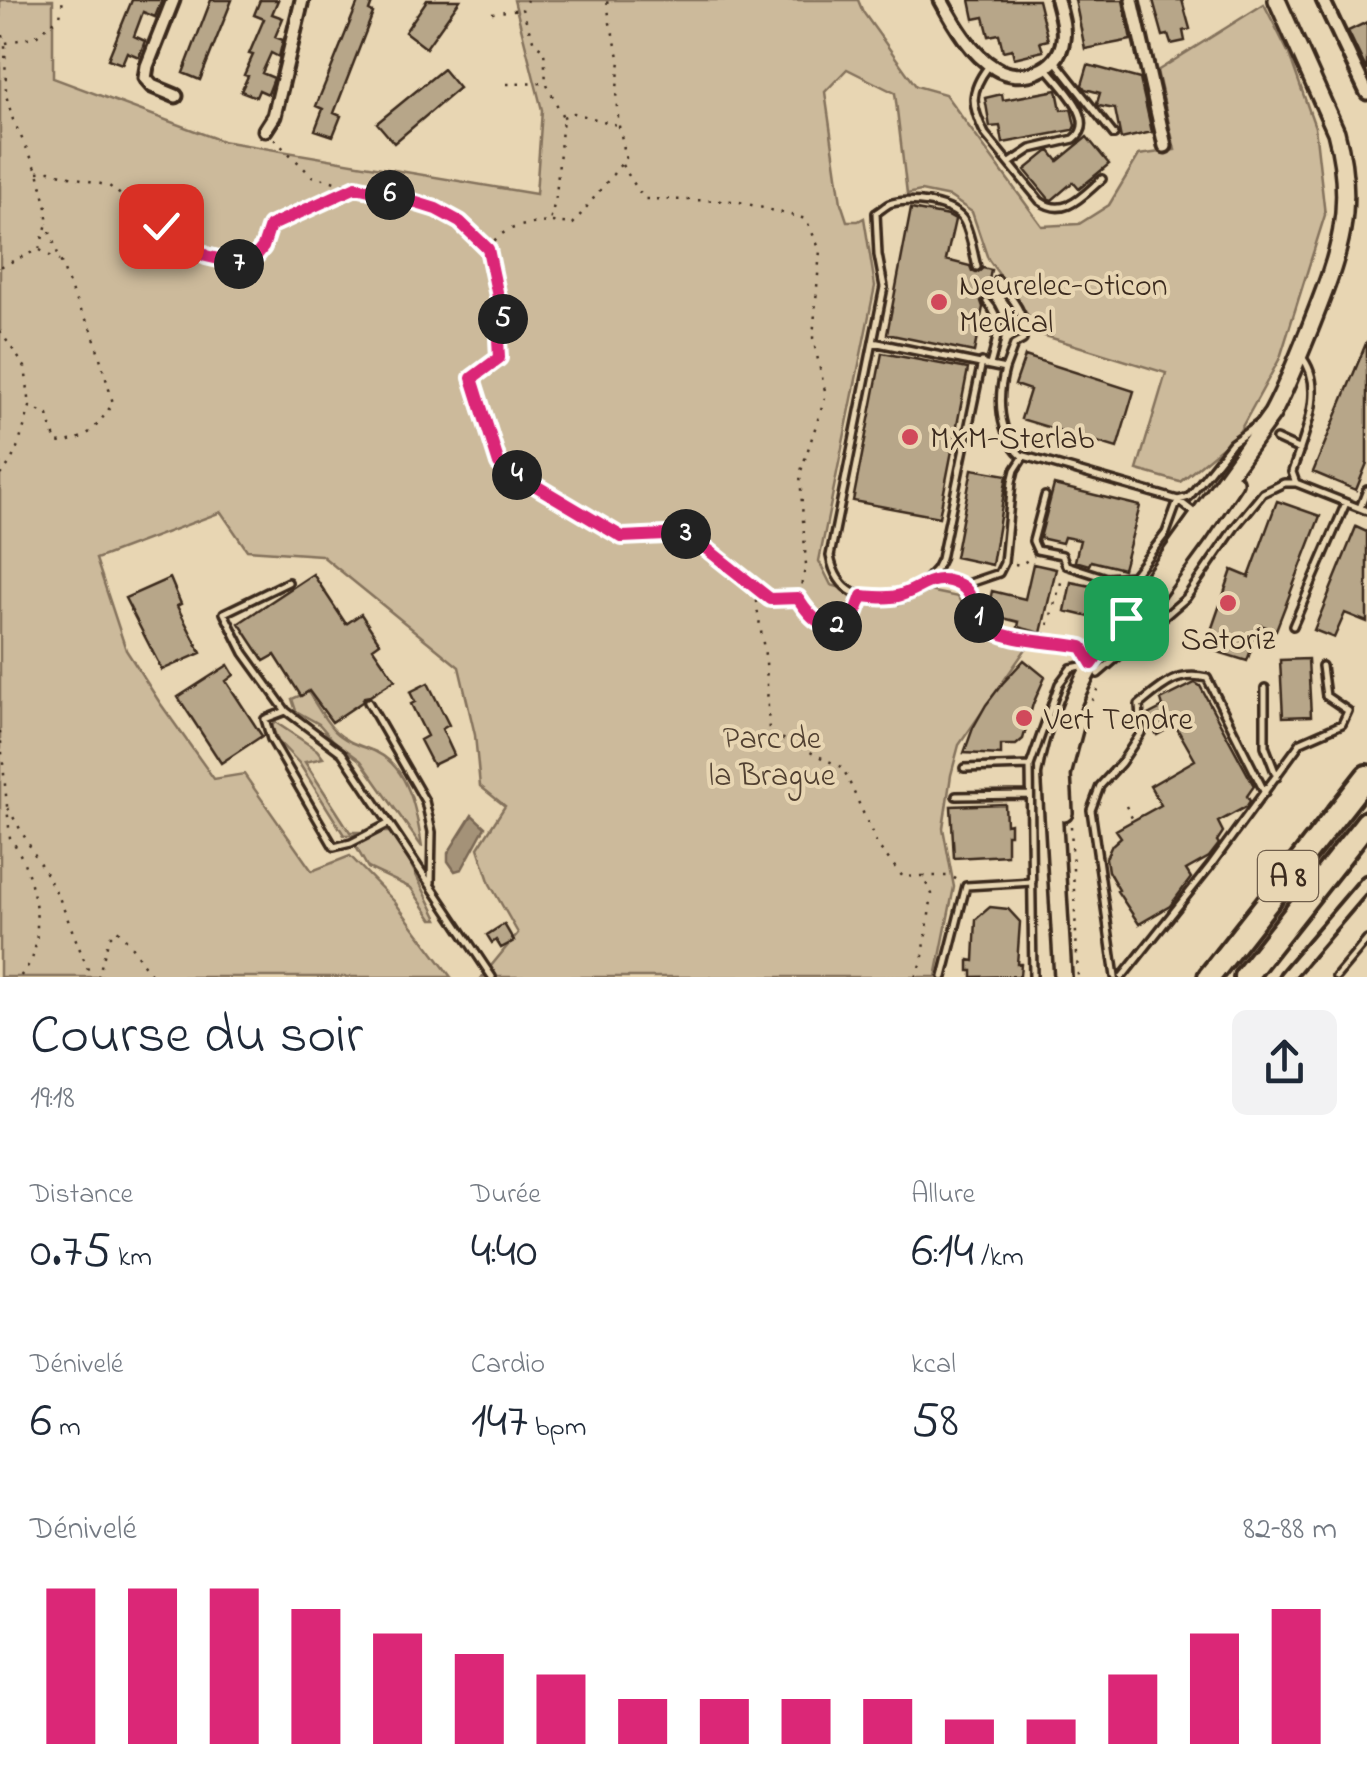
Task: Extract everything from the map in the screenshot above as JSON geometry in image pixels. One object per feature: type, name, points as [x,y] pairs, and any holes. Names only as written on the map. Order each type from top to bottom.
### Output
[{"type":"highway","name":"A 8","points":[[1208,977],[1367,776]]},
{"type":"highway","name":"A 8","points":[[1245,977],[1367,822]]},
{"type":"main road","points":[[1072,977],[1062,775],[1074,726],[1095,669],[1198,516],[1268,436],[1272,414],[1299,354],[1344,228],[1342,152],[1329,112],[1278,0]]},
{"type":"main road","points":[[1063,977],[1051,776],[1057,744],[1078,687],[1200,534],[1268,436]]},
{"type":"main road","points":[[1198,516],[1200,534]]},
{"type":"street","points":[[173,0],[144,78],[152,86],[176,96]]},
{"type":"street","points":[[265,130],[274,116],[302,0]]},
{"type":"street","points":[[941,0],[967,40],[990,64],[1014,75],[1029,74],[1051,63],[1063,44],[1056,0]]},
{"type":"street","points":[[1132,0],[1165,146]]},
{"type":"street","points":[[1322,0],[1367,93]]},
{"type":"street","points":[[1286,977],[1367,882]]},
{"type":"lane","points":[[1010,164],[1031,149],[1074,139],[1083,130],[1076,107],[1051,63]]},
{"type":"lane","points":[[1051,63],[1114,135]]},
{"type":"lane","points":[[990,64],[976,82],[976,111],[985,134],[1040,201],[1051,208],[1073,204],[1102,179]]},
{"type":"lane","points":[[977,267],[960,216],[921,201],[888,204],[876,213],[884,287],[830,556],[832,570],[842,586],[876,598],[903,594],[925,582],[936,569],[982,362]]},
{"type":"lane","points":[[998,280],[1025,324],[1023,340],[1014,346],[1001,382],[1005,431],[1014,448],[1024,456],[1178,500],[1198,516]]},
{"type":"lane","points":[[987,302],[994,309],[999,328],[990,365]]},
{"type":"lane","points":[[873,342],[1005,369]]},
{"type":"lane","points":[[1296,484],[1292,472],[1310,419],[1312,386],[1305,359],[1299,354]]},
{"type":"lane","points":[[1178,500],[1189,497],[1232,442],[1272,414]]},
{"type":"lane","points":[[1268,436],[1300,450]]},
{"type":"lane","points":[[961,586],[999,572],[1004,563],[1012,482],[1024,456]]},
{"type":"lane","points":[[1033,977],[1030,766],[1059,684],[1070,668],[1095,669],[1186,598],[1235,527],[1264,493],[1284,483],[1296,484],[1363,510],[1367,490]]},
{"type":"lane","points":[[1044,496],[1033,541],[1037,550],[1062,555],[1066,565],[1106,578],[1133,576],[1166,533],[1178,500]]},
{"type":"lane","points":[[1293,626],[1346,503]]},
{"type":"lane","points":[[288,582],[224,614],[244,653],[286,711],[342,753],[492,977]]},
{"type":"lane","points":[[925,582],[961,586],[987,627],[1024,640],[1082,647],[1095,669]]},
{"type":"lane","points":[[1119,977],[1301,742],[1342,724],[1348,710],[1326,696],[1322,666]]},
{"type":"lane","points":[[1119,977],[1091,810],[1100,786],[1141,733],[1139,704],[1164,684],[1191,674],[1208,678],[1265,793]]},
{"type":"lane","points":[[1265,688],[1265,746],[1276,777]]},
{"type":"lane","points":[[368,702],[425,801],[432,832],[431,886]]},
{"type":"lane","points":[[286,711],[265,719],[271,738],[334,846],[389,823]]},
{"type":"lane","points":[[964,768],[1030,766]]},
{"type":"lane","points":[[956,796],[1030,795]]},
{"type":"lane","points":[[943,977],[966,886],[1032,882]]},
{"type":"lane","points":[[1336,977],[1367,940]]},
{"type":"path","points":[[5,43],[36,36],[60,16],[63,0]]},
{"type":"path","points":[[492,14],[522,8],[528,0]]},
{"type":"path","points":[[488,249],[496,236],[516,226],[573,224],[626,158],[616,98],[620,60],[608,0]]},
{"type":"path","points":[[522,8],[534,44],[544,50],[546,83],[563,116],[550,222]]},
{"type":"path","points":[[0,25],[5,43],[6,95],[38,172],[60,262],[92,330],[113,403],[98,425],[78,441],[56,443],[48,415],[30,407]]},
{"type":"path","points":[[507,84],[546,83]]},
{"type":"path","points":[[563,116],[574,113],[619,126]]},
{"type":"path","points":[[265,130],[312,176],[436,209],[460,222],[488,249],[504,325],[498,339],[499,358],[472,378],[499,464],[622,537],[688,534],[770,599],[798,598]]},
{"type":"path","points":[[622,165],[644,199],[736,201],[806,218],[820,250],[812,338],[826,395],[800,474],[806,565],[798,598],[814,620],[832,627],[851,625],[862,596]]},
{"type":"path","points":[[38,172],[50,171],[109,186],[206,256],[248,266],[263,247],[270,226],[356,187]]},
{"type":"path","points":[[0,267],[39,249],[48,224]]},
{"type":"path","points":[[39,249],[60,262]]},
{"type":"path","points":[[0,331],[25,367],[30,407],[18,443],[0,475]]},
{"type":"path","points":[[1004,563],[1020,565],[1037,550]]},
{"type":"path","points":[[1043,642],[1061,580]]},
{"type":"path","points":[[752,584],[766,661],[769,732],[842,768],[878,846],[903,877],[951,876],[966,886]]},
{"type":"path","points":[[0,731],[10,838],[18,848],[36,908],[33,958],[20,977]]},
{"type":"path","points":[[1126,806],[1134,820]]},
{"type":"path","points":[[7,808],[58,895],[91,977]]},
{"type":"path","points":[[915,977],[922,963],[932,894],[922,876]]},
{"type":"path","points":[[98,977],[109,938],[117,930],[155,977]]},
{"type":"green space","name":"Parc de la Brague","points":[[0,0],[53,0],[53,78],[222,141],[536,194],[542,110],[514,0],[858,0],[916,86],[945,94],[1042,226],[1079,224],[1109,205],[1139,155],[1175,150],[1157,71],[1264,4],[1289,54],[1315,127],[1325,215],[1280,358],[1238,434],[1180,482],[1137,470],[1166,373],[1029,331],[1030,318],[988,259],[972,212],[950,197],[921,191],[907,194],[895,93],[847,69],[825,92],[841,203],[847,221],[864,218],[875,286],[819,561],[831,585],[899,605],[929,591],[958,597],[973,627],[1030,643],[959,745],[943,828],[954,887],[936,977],[482,977],[518,933],[490,884],[478,848],[505,806],[480,786],[475,735],[459,667],[321,555],[247,550],[221,512],[96,559],[126,650],[214,779],[244,774],[312,871],[350,856],[394,901],[451,977],[0,977]]},
{"type":"green space","points":[[308,692],[339,735],[388,759],[397,769],[410,793],[422,847],[361,761],[319,724],[296,711],[292,699]]},
{"type":"green space","points":[[275,722],[317,750],[323,758],[305,762],[350,832],[359,832],[344,835],[299,763],[278,741],[272,726]]},
{"type":"green space","points":[[380,832],[391,832],[404,851],[438,919],[432,919],[411,888],[368,868],[355,845]]},
{"type":"shaded area","points":[[472,815],[485,827],[462,869],[455,871],[448,853]]},
{"type":"building","points":[[132,0],[162,0],[155,17],[143,12],[134,36],[145,41],[139,57],[127,52],[122,64],[108,59]]},
{"type":"building","points":[[211,0],[232,0],[200,80],[183,73]]},
{"type":"building","points":[[260,0],[278,0],[272,14],[283,18],[275,37],[283,40],[279,57],[271,53],[262,73],[274,78],[268,94],[259,90],[256,97],[241,91],[253,55],[249,54],[264,19],[254,15]]},
{"type":"building","points":[[359,0],[373,0],[369,11],[373,13],[334,113],[341,116],[333,136],[315,130],[323,109],[316,106]]},
{"type":"building","points":[[427,0],[460,0],[426,48],[405,32]]},
{"type":"building","points":[[970,0],[1038,0],[1048,40],[1040,42],[1043,51],[1014,58],[1012,49],[1003,51],[999,34],[989,36],[984,17],[974,19]]},
{"type":"building","points":[[1075,0],[1123,0],[1131,40],[1085,49]]},
{"type":"building","points":[[1153,0],[1182,0],[1190,29],[1183,31],[1185,41],[1171,44],[1168,35],[1163,36]]},
{"type":"building","points":[[1367,22],[1367,71],[1348,31]]},
{"type":"building","points":[[1088,65],[1140,79],[1152,132],[1121,139],[1115,109],[1099,106],[1100,93],[1082,85]]},
{"type":"building","points":[[443,69],[459,88],[394,143],[377,123]]},
{"type":"building","points":[[1057,90],[1061,110],[1071,109],[1073,130],[1003,143],[1000,126],[990,127],[985,98],[1002,94],[1003,100]]},
{"type":"building","points":[[1087,137],[1109,164],[1079,189],[1073,182],[1049,199],[1025,170],[1050,151],[1058,161]]},
{"type":"building","name":"Neurelec-Oticon Medical","points":[[911,209],[955,220],[946,260],[970,266],[976,273],[983,268],[991,270],[986,296],[981,301],[974,352],[887,334]]},
{"type":"building","points":[[1367,341],[1367,463],[1356,490],[1313,472]]},
{"type":"building","name":"MXM-Sterlab","points":[[882,353],[968,369],[939,517],[853,501]]},
{"type":"building","points":[[1025,356],[1134,391],[1117,448],[1021,419],[1030,390],[1015,385]]},
{"type":"building","points":[[972,469],[1007,475],[992,565],[955,557]]},
{"type":"building","points":[[1054,485],[1140,506],[1123,569],[1075,561],[1080,540],[1064,537],[1062,543],[1040,538]]},
{"type":"building","points":[[1277,501],[1320,516],[1276,630],[1260,625],[1247,661],[1205,648],[1232,570],[1249,577]]},
{"type":"building","points":[[1356,527],[1367,532],[1367,622],[1345,613],[1334,638],[1314,630]]},
{"type":"building","points":[[1033,564],[1056,569],[1041,633],[1018,627],[1019,622],[987,614],[992,591],[1025,599]]},
{"type":"building","points":[[313,574],[346,624],[361,614],[380,643],[373,648],[395,680],[364,697],[332,722],[309,691],[301,696],[275,655],[264,661],[239,623]]},
{"type":"building","points":[[170,578],[181,604],[177,606],[201,653],[162,670],[125,598]]},
{"type":"building","points":[[1071,582],[1101,588],[1094,618],[1065,611]]},
{"type":"building","points":[[1308,659],[1311,716],[1283,717],[1280,660]]},
{"type":"building","points":[[1024,660],[1045,677],[1023,739],[1016,745],[1001,745],[1001,755],[964,753],[986,705]]},
{"type":"building","points":[[228,665],[234,675],[226,681],[262,736],[221,763],[178,697]]},
{"type":"building","points":[[428,683],[449,725],[442,729],[454,755],[433,765],[420,740],[427,736],[411,704],[415,702],[410,692]]},
{"type":"building","points":[[1195,683],[1254,786],[1247,796],[1247,806],[1218,822],[1223,832],[1219,844],[1209,857],[1186,870],[1191,878],[1170,906],[1139,924],[1117,891],[1106,858],[1121,837],[1116,830],[1161,805],[1150,786],[1195,760],[1175,725],[1157,735],[1146,716],[1163,707],[1161,700]]},
{"type":"building","points":[[1005,804],[1006,824],[1010,823],[1007,855],[954,858],[951,806]]},
{"type":"building","points":[[990,907],[1008,909],[1020,922],[1020,976],[972,977],[969,971],[969,960],[974,961],[976,919]]},
{"type":"building","points":[[504,924],[514,941],[501,948],[487,935]]},
{"type":"place","name":"Neurelec-Oticon Medical","points":[[939,302]]},
{"type":"place","name":"MXM-Sterlab","points":[[910,437]]},
{"type":"place","name":"Satoriz","points":[[1228,603]]},
{"type":"place","name":"Vert Tendre","points":[[1024,718]]},
{"type":"route","points":[[161,226],[206,256],[248,266],[263,247],[270,226],[356,187],[436,209],[460,222],[488,249],[504,325],[498,339],[499,358],[472,378],[499,464],[622,537],[688,534],[770,599],[798,598],[814,620],[832,627],[851,625],[862,596],[890,597],[925,582],[943,582],[961,586],[968,593],[987,627],[1024,640],[1082,647],[1092,664],[1126,618]]}]
